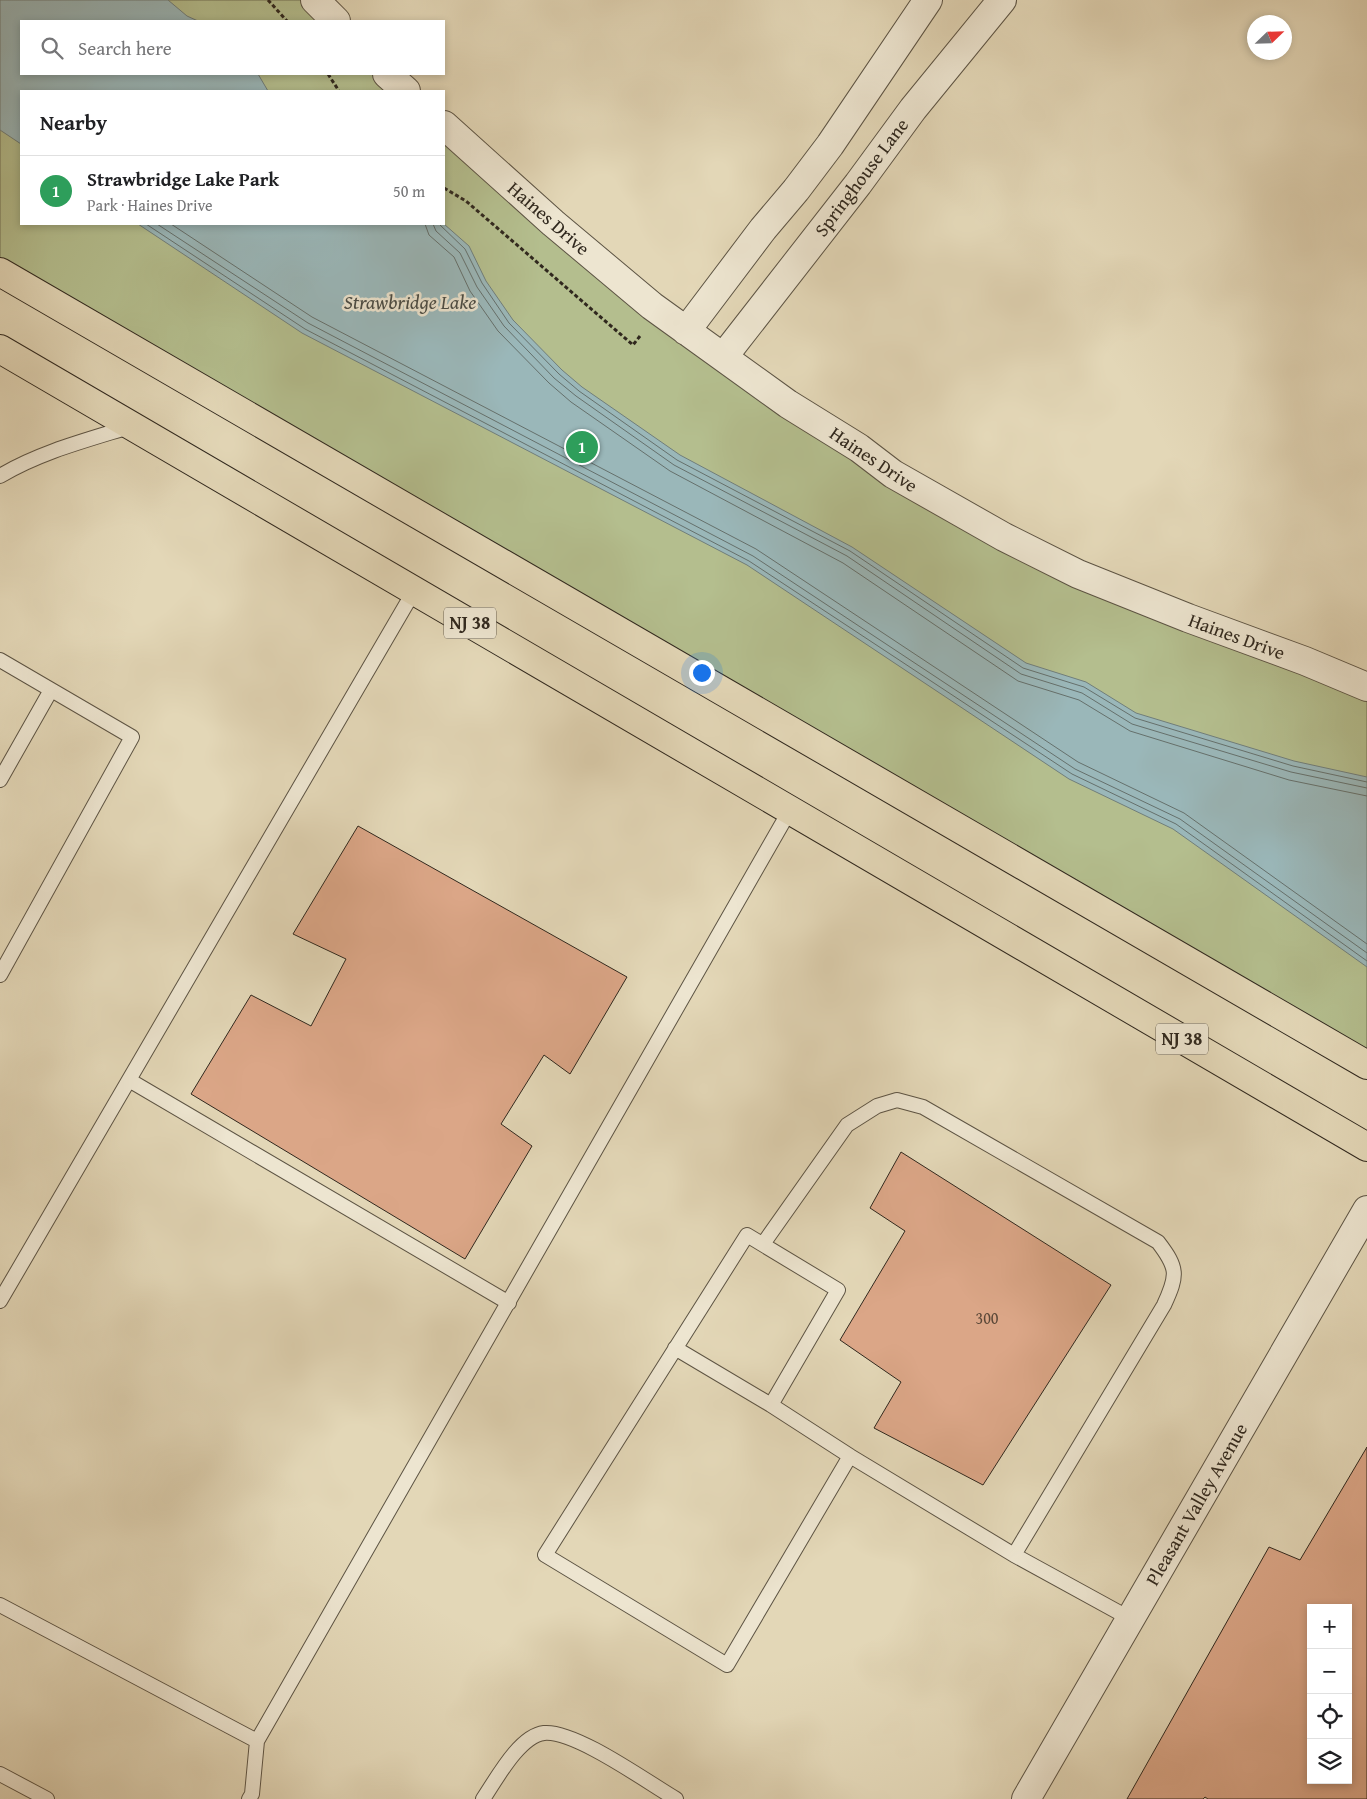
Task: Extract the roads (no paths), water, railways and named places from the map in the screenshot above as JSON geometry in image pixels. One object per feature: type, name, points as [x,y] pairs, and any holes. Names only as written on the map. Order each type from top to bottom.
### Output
[{"type":"highway","points":[[0,272],[1367,1066]]},
{"type":"highway","name":"NJ 38","points":[[0,349],[1367,1147]]},
{"type":"street","points":[[315,0],[335,20]]},
{"type":"street","points":[[686,331],[763,229],[830,146],[928,0]]},
{"type":"street","name":"Springhouse Lane","points":[[724,356],[858,184],[907,117],[1002,0]]},
{"type":"street","points":[[388,75],[405,90]]},
{"type":"street","name":"Haines Drive","points":[[445,126],[553,224],[661,312],[788,404],[859,448],[893,474],[1034,552],[1114,590],[1305,661],[1367,687]]},
{"type":"street","name":"Pleasant Valley Avenue","points":[[1026,1799],[1367,1210]]},
{"type":"lane","points":[[0,476],[16,467],[64,448],[132,426]]},
{"type":"lane","points":[[0,1301],[414,591]]},
{"type":"lane","points":[[0,660],[132,737],[0,975]]},
{"type":"lane","points":[[0,780],[52,690]]},
{"type":"lane","points":[[249,1799],[252,1794],[257,1741],[510,1303],[790,810]]},
{"type":"lane","points":[[129,1080],[510,1303]]},
{"type":"lane","points":[[763,1244],[846,1125],[877,1106],[897,1100],[923,1107],[1158,1242],[1172,1260],[1174,1283],[1164,1304],[1014,1555]]},
{"type":"lane","points":[[771,1404],[838,1290],[746,1235],[545,1555],[727,1665],[850,1456]]},
{"type":"lane","points":[[675,1348],[771,1404],[850,1456],[1014,1555],[1130,1618]]},
{"type":"lane","points":[[0,1605],[257,1741]]},
{"type":"lane","points":[[484,1799],[512,1757],[528,1741],[544,1733],[573,1738],[676,1799]]},
{"type":"lane","points":[[0,1774],[47,1799]]},
{"type":"water","points":[[0,0],[168,0],[187,16],[196,20],[20,20],[20,75],[259,75],[267,90],[20,90],[20,143],[0,130]]},
{"type":"water","name":"Strawbridge Lake","points":[[140,225],[445,225],[469,246],[486,281],[513,320],[562,370],[582,387],[680,455],[852,547],[1026,663],[1086,682],[1136,713],[1294,761],[1367,777],[1367,967],[1173,829],[1069,779],[747,565],[302,333]]},
{"type":"place","name":"Strawbridge Lake Park","points":[[582,447]]}]
